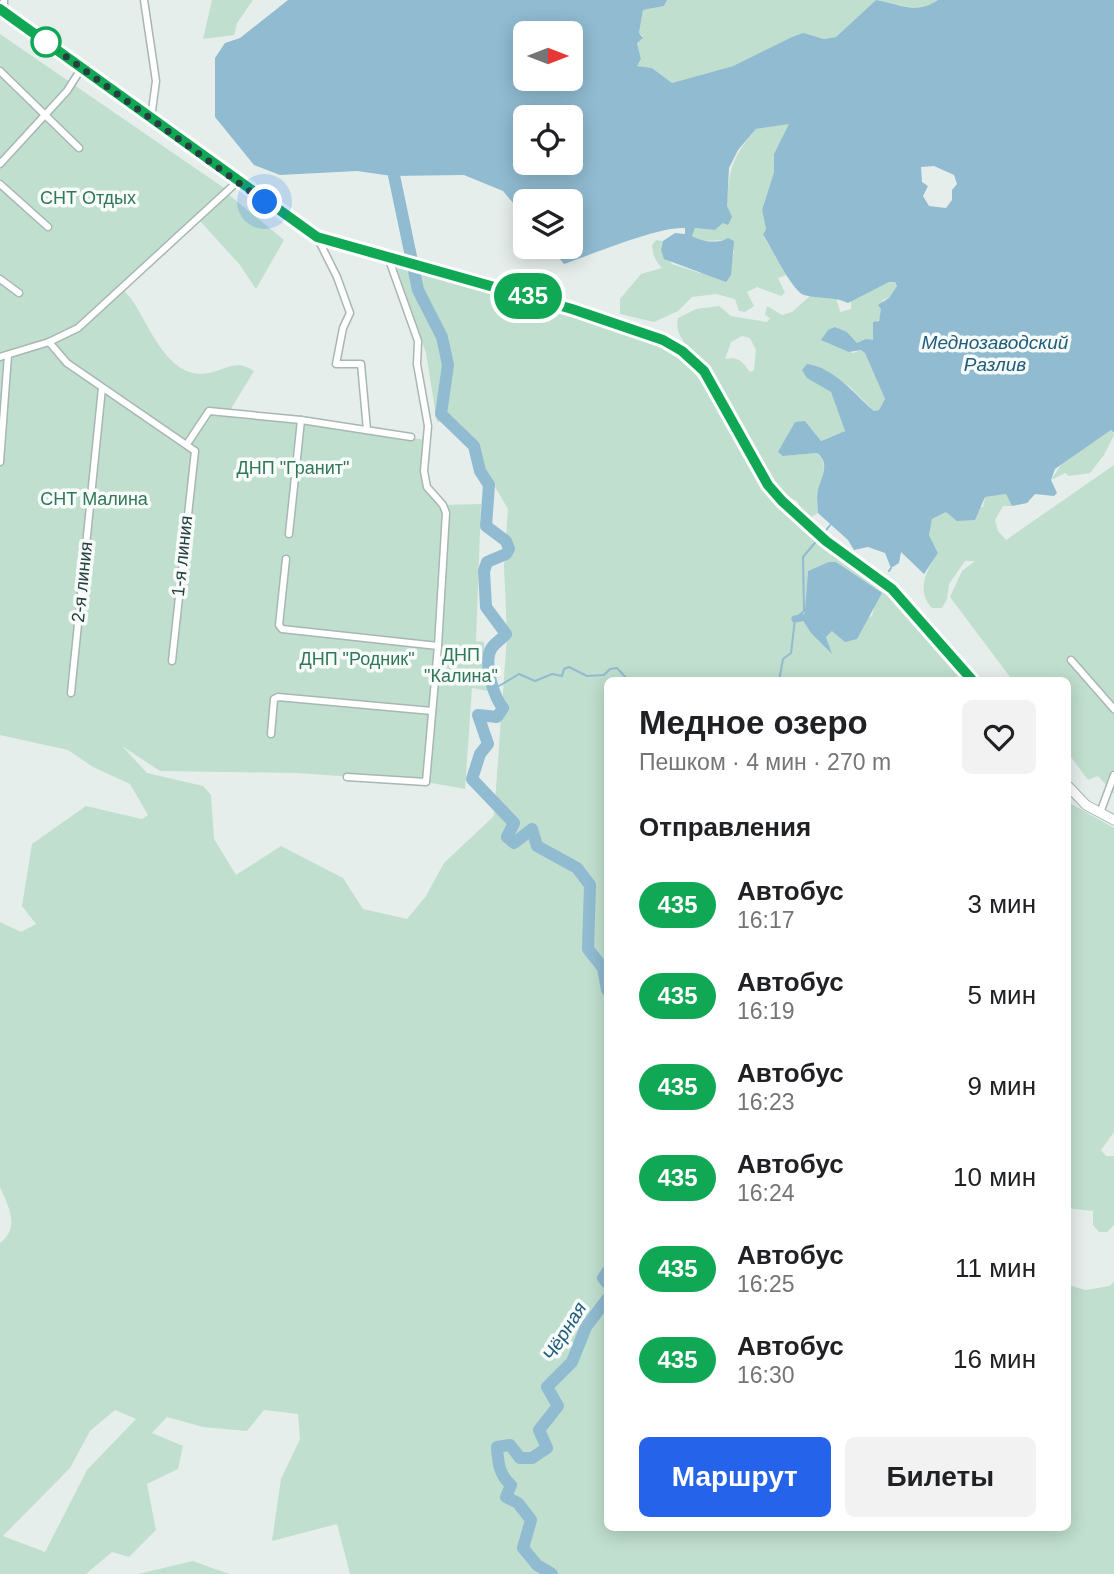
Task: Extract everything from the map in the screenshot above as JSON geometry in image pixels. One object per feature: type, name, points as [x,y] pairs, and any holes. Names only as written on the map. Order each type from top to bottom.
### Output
[{"type":"main road","points":[[2,10],[150,120],[317,237],[572,309],[663,340],[682,351],[704,371],[768,485],[826,541],[892,589],[969,677]]},
{"type":"main road","points":[[1071,789],[1100,813],[1114,820]]},
{"type":"street","points":[[2,10],[4,0]]},
{"type":"street","points":[[145,0],[156,81],[150,120]]},
{"type":"street","points":[[0,164],[46,115],[81,69]]},
{"type":"street","points":[[0,71],[79,148]]},
{"type":"street","points":[[0,357],[49,342],[78,328],[237,182]]},
{"type":"street","points":[[0,184],[48,227]]},
{"type":"street","points":[[317,237],[337,277],[350,313],[343,328],[336,365],[362,364],[366,430]]},
{"type":"street","points":[[347,777],[426,782],[438,646],[446,513],[443,505],[427,487],[424,471],[428,426],[417,364],[418,341],[388,258]]},
{"type":"street","points":[[0,279],[19,293]]},
{"type":"street","points":[[49,342],[67,363],[187,444],[209,411],[301,420],[426,440]]},
{"type":"street","points":[[0,462],[8,355]]},
{"type":"street","name":"2-я линия","points":[[71,693],[102,388]]},
{"type":"street","points":[[289,534],[301,420]]},
{"type":"street","name":"1-я линия","points":[[172,661],[195,451],[187,444]]},
{"type":"street","points":[[286,559],[279,625],[282,629],[438,646]]},
{"type":"street","points":[[1071,660],[1114,709]]},
{"type":"street","points":[[271,734],[274,699],[278,697],[432,711]]},
{"type":"street","points":[[1100,813],[1114,775]]},
{"type":"green space","points":[[212,0],[253,0],[237,23],[234,35],[203,39]]},
{"type":"green space","points":[[667,0],[876,0],[836,37],[824,39],[803,34],[792,37],[733,66],[672,83],[652,68],[637,66],[641,59],[637,43],[643,36],[639,33],[643,10],[664,6]]},
{"type":"green space","points":[[876,0],[938,0],[922,7],[908,7]]},
{"type":"green space","points":[[0,34],[227,190],[122,287],[153,337],[171,360],[182,369],[195,373],[209,373],[237,365],[254,371],[229,412],[426,440],[427,488],[443,505],[481,504],[476,641],[484,642],[488,691],[472,688],[465,789],[426,782],[297,773],[160,771],[122,746],[147,773],[203,786],[211,795],[214,839],[236,875],[281,846],[343,878],[363,909],[407,919],[426,896],[444,863],[494,816],[507,636],[504,566],[508,509],[487,473],[477,443],[453,419],[437,422],[426,353],[396,266],[582,317],[679,352],[704,386],[770,495],[824,546],[889,593],[961,677],[604,677],[604,1531],[1071,1531],[1071,1286],[1085,1290],[1110,1286],[1114,1281],[1114,1574],[350,1574],[337,1524],[272,1541],[281,1479],[300,1439],[298,1414],[264,1410],[247,1431],[203,1427],[167,1417],[152,1433],[183,1446],[178,1469],[147,1484],[156,1530],[129,1557],[112,1552],[86,1574],[0,1574],[0,1243],[10,1230],[11,1216],[0,1187],[0,922],[21,932],[36,924],[22,906],[32,844],[86,806],[142,819],[148,815],[130,784],[93,767],[68,750],[0,735]],"holes":[[[836,562],[849,572],[875,604],[872,616],[832,631],[826,637],[831,653],[805,612],[808,571]],[[115,1410],[136,1419],[87,1470],[45,1552],[3,1536],[70,1468],[90,1431]]]},
{"type":"green space","points":[[789,123],[790,127],[774,154],[774,172],[762,210],[766,229],[763,236],[787,275],[778,278],[785,293],[781,296],[757,287],[747,292],[754,306],[745,312],[739,311],[735,299],[716,294],[692,297],[678,311],[654,322],[620,314],[620,299],[641,274],[662,268],[653,252],[652,245],[656,240],[663,241],[661,250],[672,264],[700,273],[732,259],[734,251],[725,240],[699,241],[692,236],[695,228],[715,230],[723,223],[733,164],[756,129]]},
{"type":"green space","points":[[228,194],[284,240],[256,289],[240,265],[200,221]]},
{"type":"green space","points":[[889,282],[895,282],[897,286],[889,298],[883,300],[880,318],[873,327],[873,341],[857,343],[847,332],[835,327],[840,348],[853,353],[861,350],[865,353],[885,399],[879,410],[874,411],[849,386],[812,365],[808,378],[831,392],[845,431],[820,441],[805,421],[783,456],[817,453],[821,457],[824,471],[817,493],[818,513],[811,517],[800,509],[798,502],[784,493],[760,464],[713,375],[679,334],[678,318],[696,309],[719,306],[731,316],[767,322],[770,318],[765,315],[767,306],[782,315],[792,312],[811,295],[836,297],[840,312],[851,309],[851,301]],"holes":[[[742,336],[750,338],[756,350],[754,370],[750,372],[739,360],[725,359],[731,342]]]},
{"type":"green space","points":[[1111,430],[1114,435],[1104,455],[1090,473],[1069,476],[1065,473],[1051,480],[1061,465]]},
{"type":"green space","points":[[1114,465],[1114,794],[1098,776],[1088,780],[1071,757],[1071,677],[1010,677],[950,597],[962,571],[975,561],[965,561],[949,584],[947,599],[942,608],[932,608],[924,594],[924,580],[938,553],[929,535],[932,519],[946,512],[983,507],[985,497],[1006,494],[1012,506],[1003,506],[995,520],[998,531],[1006,540]]},
{"type":"green space","points":[[1071,804],[1114,828],[1114,1132],[1101,1150],[1106,1156],[1114,1156],[1114,1225],[1107,1232],[1099,1232],[1093,1225],[1093,1211],[1071,1208]]},
{"type":"green space","points":[[193,1561],[229,1574],[138,1574]]},
{"type":"water","name":"Меднозаводский Разлив","points":[[288,0],[667,0],[664,6],[643,10],[639,33],[643,38],[637,43],[641,59],[637,66],[652,68],[672,83],[733,66],[803,33],[824,39],[836,37],[876,0],[915,8],[938,0],[1114,0],[1114,433],[1111,430],[1055,469],[1051,480],[1057,493],[1054,496],[1035,494],[1027,503],[1012,506],[1006,494],[985,497],[975,520],[957,521],[946,512],[932,519],[929,535],[938,553],[924,574],[901,552],[899,563],[891,568],[885,553],[868,547],[854,550],[848,540],[818,513],[817,493],[824,466],[821,457],[817,453],[783,456],[778,452],[795,422],[805,421],[821,441],[845,431],[831,392],[807,378],[802,370],[807,364],[817,366],[835,376],[874,411],[879,410],[885,399],[865,353],[861,350],[849,352],[821,340],[828,330],[835,327],[847,332],[857,343],[866,339],[873,340],[873,322],[879,321],[881,309],[878,305],[889,298],[897,286],[895,282],[889,282],[848,303],[804,295],[788,278],[763,235],[766,229],[762,210],[774,172],[774,154],[789,124],[756,129],[738,150],[729,168],[727,206],[732,217],[728,225],[723,223],[715,230],[695,228],[692,236],[700,240],[715,242],[728,238],[734,241],[731,275],[726,282],[664,259],[661,250],[663,241],[675,233],[685,234],[685,228],[659,231],[583,257],[583,189],[513,189],[513,203],[503,191],[464,175],[392,176],[357,171],[280,175],[254,165],[215,117],[215,58],[225,43],[240,38]],"holes":[[[934,166],[954,175],[957,184],[952,190],[952,200],[946,208],[929,206],[923,196],[928,186],[922,182],[921,167]]]},
{"type":"water","name":"Меднозаводский Разлив","points":[[560,259],[578,259],[564,264]]},
{"type":"water","points":[[829,562],[836,562],[882,593],[857,639],[845,642],[832,631],[826,637],[832,654],[804,622],[808,571]]},
{"type":"waterway","name":"Чёрная","points":[[391,161],[418,290],[442,337],[448,365],[441,414],[474,446],[480,471],[489,485],[486,526],[506,541],[509,549],[506,554],[487,562],[484,571],[486,607],[506,634],[491,648],[488,661],[491,683],[503,708],[497,717],[478,715],[488,744],[480,754],[472,779],[514,823],[507,837],[514,843],[532,829],[537,846],[577,868],[590,885],[588,949],[603,968],[604,974]]},
{"type":"waterway","points":[[823,534],[831,524]]},
{"type":"waterway","points":[[780,677],[783,659],[791,653],[795,619],[804,611],[803,557],[819,538]]},
{"type":"waterway","points":[[795,619],[812,616]]},
{"type":"waterway","points":[[494,689],[519,674],[535,681],[552,674],[562,676],[564,669],[569,667],[587,676],[604,675],[610,669],[617,668],[625,677]]},
{"type":"waterway","name":"Чёрная","points":[[552,1574],[537,1565],[523,1548],[531,1520],[518,1503],[506,1497],[511,1485],[502,1473],[497,1447],[510,1445],[520,1458],[532,1458],[547,1448],[539,1430],[558,1406],[547,1387],[572,1362],[586,1327],[604,1303]]},
{"type":"bus line","name":"435","points":[[0,9],[172,136],[317,237],[572,309],[663,340],[682,351],[704,371],[768,485],[782,501],[826,541],[892,589],[969,677]]},
{"type":"route","points":[[46,42],[265,202]]},
{"type":"park label","name":"СНТ Отдых","points":[[88,198]]},
{"type":"park label","name":"ДНП \"Гранит\"","points":[[293,468]]},
{"type":"park label","name":"СНТ Малина","points":[[94,499]]},
{"type":"park label","name":"ДНП \"Родник\"","points":[[357,659]]},
{"type":"park label","name":"ДНП \"Калина\"","points":[[461,665]]}]
